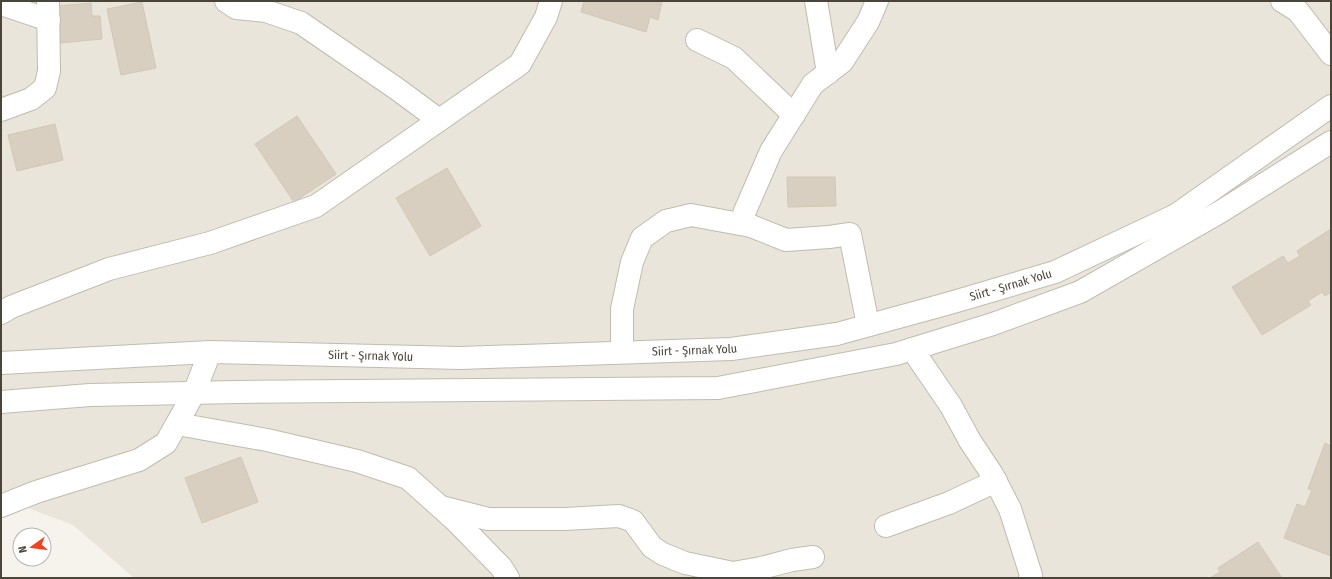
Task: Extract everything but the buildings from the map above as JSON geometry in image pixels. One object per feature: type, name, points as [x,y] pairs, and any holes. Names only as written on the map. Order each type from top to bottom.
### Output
[{"type":"street","points":[[226,1],[236,8],[266,11],[301,23],[397,88],[439,120]]},
{"type":"street","points":[[1,313],[11,307],[109,269],[210,243],[316,206],[520,64],[546,17],[552,1]]},
{"type":"street","points":[[816,1],[828,73]]},
{"type":"street","points":[[742,224],[745,211],[771,151],[813,84],[842,62],[868,22],[877,1]]},
{"type":"street","points":[[1282,1],[1298,11],[1331,54]]},
{"type":"street","points":[[1,4],[48,10],[49,70],[45,88],[31,99],[1,110]]},
{"type":"street","points":[[697,40],[734,58],[794,115]]},
{"type":"street","name":"Siirt - Şırnak Yolu","points":[[1,363],[210,352],[460,358],[731,349],[837,334],[1056,272],[1176,215],[1331,106]]},
{"type":"street","points":[[1,402],[90,395],[194,392],[718,388],[896,354],[993,324],[1080,292],[1220,212],[1331,142]]},
{"type":"street","points":[[622,352],[622,309],[632,262],[642,238],[666,221],[691,215],[751,226],[786,240],[829,238],[850,234],[868,325]]},
{"type":"street","points":[[912,349],[951,406],[970,441],[996,481],[1010,510],[1032,577]]},
{"type":"street","points":[[1,506],[36,492],[139,460],[166,443],[194,392],[210,352]]},
{"type":"street","points":[[177,424],[267,440],[357,461],[408,478],[456,521],[500,567],[508,578]]},
{"type":"street","points":[[886,526],[949,503],[996,481]]},
{"type":"street","points":[[441,507],[488,519],[529,520],[619,516],[633,521],[652,547],[663,554],[685,563],[733,573],[813,557]]},
{"type":"shaded area","points":[[1,1],[1331,1],[1331,578],[134,578],[73,525],[1,498]]}]
